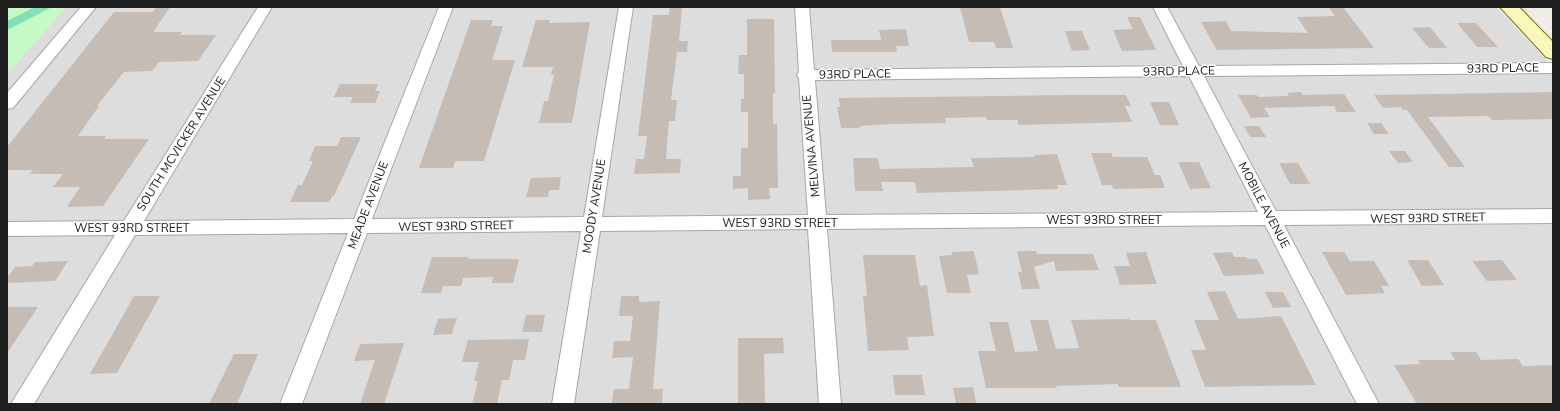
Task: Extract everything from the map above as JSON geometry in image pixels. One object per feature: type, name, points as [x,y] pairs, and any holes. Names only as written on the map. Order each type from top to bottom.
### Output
[{"type":"main road","points":[[1509,7],[1553,53]]},
{"type":"main road","points":[[1530,7],[1553,31]]},
{"type":"street","points":[[7,104],[89,7]]},
{"type":"street","name":"SOUTH MCVICKER AVENUE","points":[[22,404],[265,7]]},
{"type":"street","name":"MEADE AVENUE","points":[[291,404],[446,7]]},
{"type":"street","name":"MOODY AVENUE","points":[[563,404],[626,7]]},
{"type":"street","name":"MELVINA AVENUE","points":[[802,7],[830,404]]},
{"type":"street","name":"MOBILE AVENUE","points":[[1160,7],[1368,404]]},
{"type":"street","name":"93RD PLACE","points":[[806,75],[1553,68]]},
{"type":"street","name":"WEST 93RD STREET","points":[[7,229],[1553,216]]},
{"type":"shaded area","points":[[66,7],[1496,7],[1553,67],[1553,404],[7,404],[7,74]]},
{"type":"green space","points":[[7,7],[66,7],[7,74]]},
{"type":"green space","points":[[35,7],[52,7],[7,30],[7,21]]},
{"type":"building","points":[[157,7],[170,7],[153,32],[182,32],[180,35],[216,35],[198,61],[159,62],[152,71],[124,72],[97,106],[99,106],[78,136],[106,136],[104,139],[149,139],[103,206],[67,207],[80,187],[53,187],[63,174],[30,174],[33,170],[7,170],[7,147],[114,12],[153,12]]},
{"type":"building","points":[[670,7],[682,7],[679,41],[688,41],[687,52],[677,52],[671,100],[677,100],[675,121],[669,121],[666,159],[681,159],[680,173],[634,174],[636,159],[644,159],[647,136],[638,136],[653,15],[669,15]]},
{"type":"building","points":[[960,7],[1000,7],[1013,48],[996,48],[994,42],[969,42]]},
{"type":"building","points":[[1328,7],[1343,7],[1374,48],[1217,50],[1201,22],[1226,21],[1231,31],[1308,33],[1297,17],[1335,16]]},
{"type":"building","points":[[1127,17],[1140,17],[1156,50],[1122,51],[1113,30],[1133,29]]},
{"type":"building","points":[[747,19],[774,19],[775,93],[773,93],[773,124],[777,124],[778,188],[769,188],[770,199],[748,200],[748,188],[733,189],[733,176],[741,176],[741,148],[748,148],[748,112],[741,112],[741,99],[744,99],[744,74],[738,74],[739,55],[747,55]]},
{"type":"building","points":[[471,20],[493,20],[491,26],[503,26],[492,60],[515,60],[484,161],[455,161],[453,168],[419,168]]},
{"type":"building","points":[[536,20],[550,20],[549,23],[590,22],[572,123],[539,123],[544,101],[548,101],[554,75],[551,75],[553,67],[522,67]]},
{"type":"building","points":[[1457,23],[1476,23],[1498,47],[1477,47]]},
{"type":"building","points":[[1430,27],[1447,48],[1429,48],[1412,28]]},
{"type":"building","points":[[906,29],[909,46],[896,46],[897,52],[832,52],[831,40],[881,40],[879,30]]},
{"type":"building","points":[[1065,31],[1082,31],[1090,50],[1072,51]]},
{"type":"building","points":[[340,84],[378,84],[375,91],[380,91],[375,103],[350,103],[353,97],[334,97]]},
{"type":"building","points":[[1301,92],[1302,95],[1344,94],[1356,112],[1337,112],[1334,106],[1264,108],[1270,117],[1251,118],[1238,95],[1257,95],[1258,97],[1289,96],[1287,93]]},
{"type":"building","points":[[1553,92],[1553,119],[1492,120],[1488,116],[1428,117],[1465,167],[1449,167],[1407,110],[1403,110],[1401,107],[1383,108],[1374,95]]},
{"type":"building","points":[[1126,95],[1131,106],[1125,106],[1132,122],[1019,125],[1017,120],[987,120],[986,117],[945,118],[946,123],[893,124],[859,126],[860,128],[841,128],[837,107],[840,107],[839,98]]},
{"type":"building","points":[[1150,102],[1169,102],[1179,125],[1160,125]]},
{"type":"building","points":[[1367,123],[1381,123],[1389,134],[1374,134]]},
{"type":"building","points":[[1244,126],[1259,126],[1266,137],[1250,137]]},
{"type":"building","points":[[341,137],[361,137],[334,196],[332,196],[329,202],[290,202],[298,185],[302,185],[313,161],[309,161],[315,146],[337,146]]},
{"type":"building","points":[[1389,151],[1405,151],[1413,162],[1398,163]]},
{"type":"building","points":[[1091,153],[1111,153],[1113,157],[1147,157],[1155,175],[1160,175],[1165,188],[1113,189],[1112,185],[1102,185]]},
{"type":"building","points":[[1057,154],[1067,185],[1057,185],[1058,189],[917,193],[915,182],[881,182],[883,191],[855,191],[853,158],[878,158],[880,169],[974,167],[971,158],[1035,157],[1034,155]]},
{"type":"building","points":[[1178,162],[1199,162],[1211,188],[1190,189]]},
{"type":"building","points":[[1279,163],[1298,163],[1310,184],[1290,184]]},
{"type":"building","points":[[561,177],[559,190],[549,190],[548,197],[526,197],[531,178]]},
{"type":"building","points":[[974,251],[979,274],[967,275],[971,293],[947,293],[939,256],[952,255],[952,252]]},
{"type":"building","points":[[1017,251],[1036,251],[1037,254],[1093,254],[1099,270],[1056,271],[1054,261],[1034,267],[1040,289],[1022,289],[1018,272],[1022,272]]},
{"type":"building","points":[[1146,252],[1157,284],[1120,285],[1114,266],[1130,266],[1126,253]]},
{"type":"building","points":[[1232,252],[1234,257],[1257,259],[1265,274],[1224,276],[1213,253]]},
{"type":"building","points":[[1322,252],[1344,252],[1350,261],[1374,261],[1389,286],[1381,286],[1385,293],[1346,295]]},
{"type":"building","points":[[863,255],[915,255],[920,286],[927,285],[934,336],[907,337],[909,350],[868,351],[863,296],[867,296]]},
{"type":"building","points":[[432,257],[519,259],[513,283],[492,283],[493,277],[463,278],[461,286],[443,286],[441,293],[421,293]]},
{"type":"building","points":[[1407,260],[1428,260],[1444,285],[1422,286]]},
{"type":"building","points":[[1502,260],[1517,280],[1487,281],[1472,261]]},
{"type":"building","points":[[68,261],[55,281],[7,283],[7,278],[15,267],[32,266],[35,262]]},
{"type":"building","points":[[1225,291],[1238,319],[1281,316],[1316,385],[1205,387],[1191,350],[1206,350],[1194,320],[1219,320],[1207,292]]},
{"type":"building","points":[[1265,292],[1283,292],[1291,307],[1273,308]]},
{"type":"building","points":[[134,296],[160,296],[117,373],[90,374]]},
{"type":"building","points":[[621,296],[639,296],[639,302],[660,301],[653,389],[663,389],[662,404],[612,404],[614,389],[629,389],[633,357],[612,358],[614,341],[630,341],[633,316],[619,316]]},
{"type":"building","points":[[7,307],[38,307],[7,353]]},
{"type":"building","points":[[526,315],[545,315],[542,332],[522,332]]},
{"type":"building","points":[[457,318],[452,334],[433,335],[438,319]]},
{"type":"building","points":[[1030,320],[1048,320],[1056,349],[1079,348],[1071,320],[1156,320],[1181,387],[1119,387],[1118,384],[1056,386],[1057,388],[986,388],[978,351],[996,351],[989,322],[1008,322],[1015,352],[1038,351]]},
{"type":"building","points":[[738,338],[783,338],[784,353],[764,354],[765,404],[738,404]]},
{"type":"building","points":[[529,339],[525,360],[513,360],[509,380],[502,380],[497,404],[472,404],[478,381],[474,381],[479,362],[462,362],[468,340]]},
{"type":"building","points":[[404,343],[384,404],[360,404],[375,360],[354,361],[360,344]]},
{"type":"building","points":[[1450,352],[1476,352],[1481,360],[1518,359],[1523,366],[1553,365],[1553,403],[1417,404],[1394,365],[1420,364],[1418,360],[1455,360]]},
{"type":"building","points":[[234,354],[258,354],[237,404],[209,404]]},
{"type":"building","points":[[893,375],[922,375],[925,395],[895,395]]},
{"type":"building","points":[[973,387],[976,403],[956,404],[953,388]]}]
